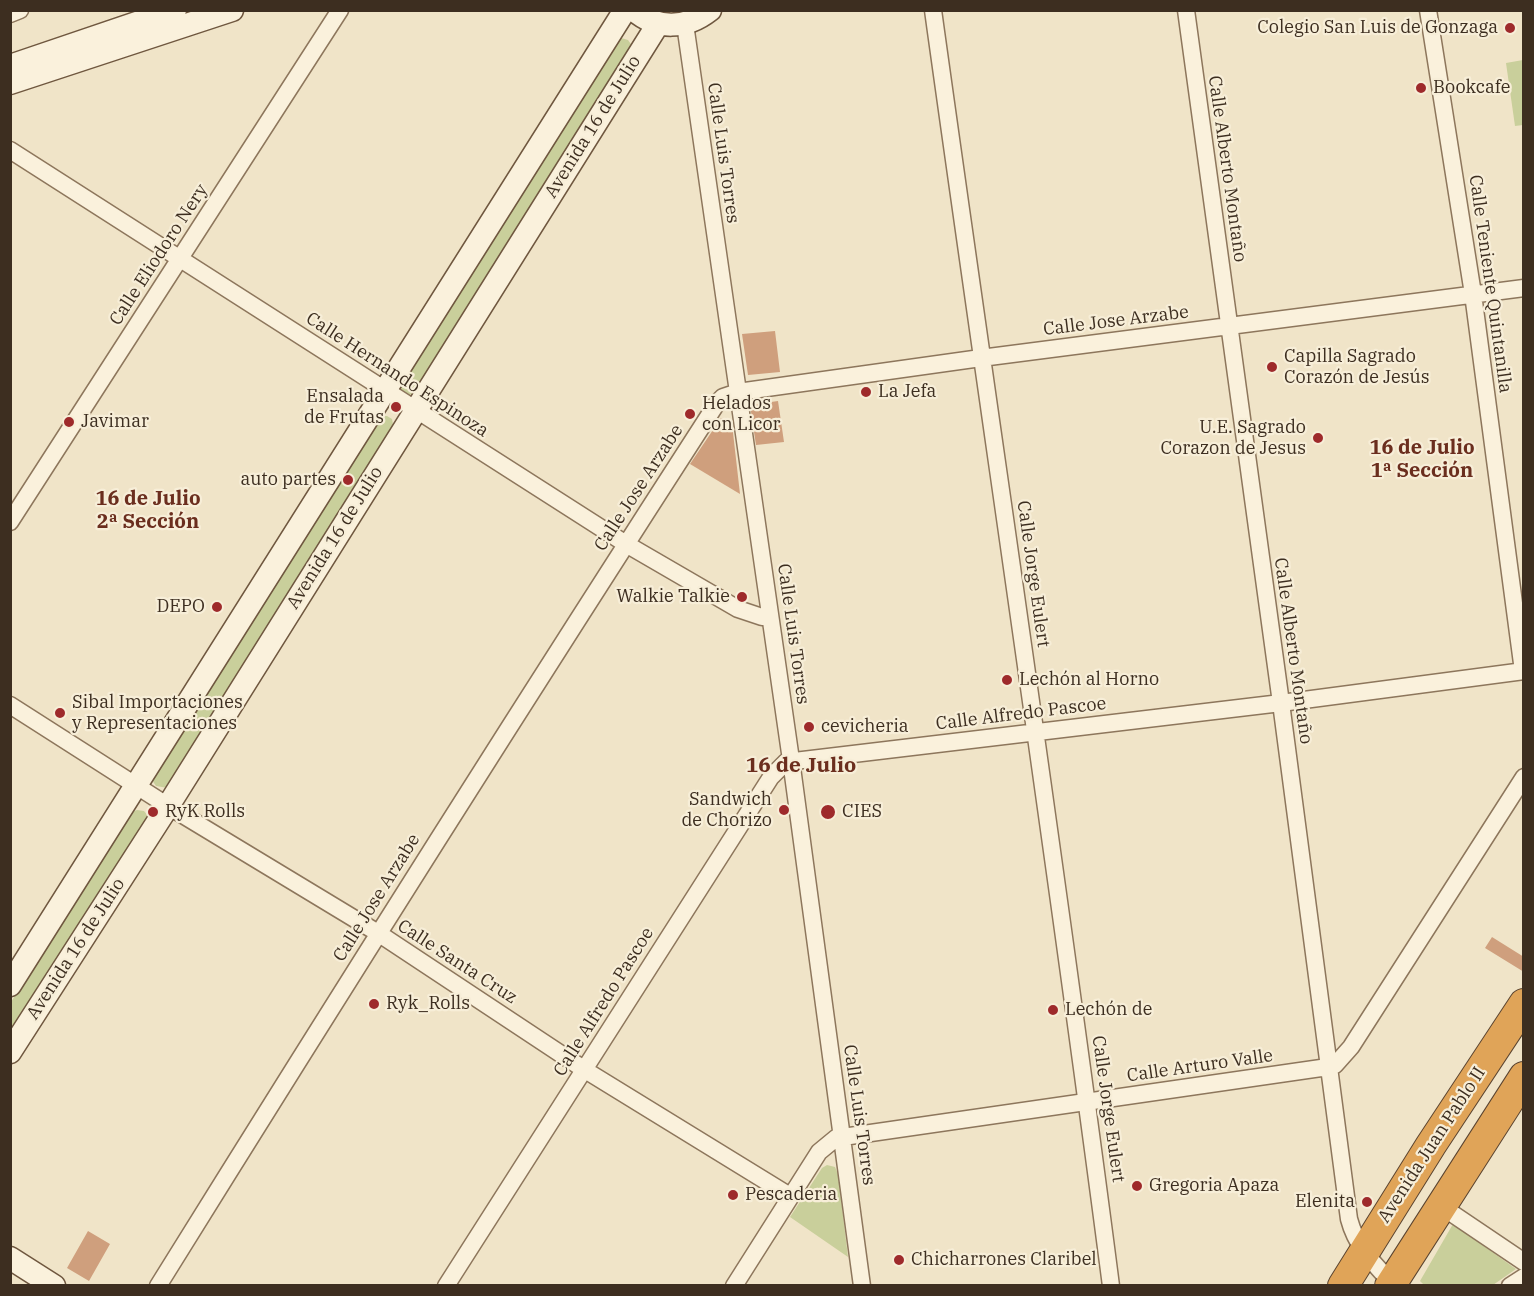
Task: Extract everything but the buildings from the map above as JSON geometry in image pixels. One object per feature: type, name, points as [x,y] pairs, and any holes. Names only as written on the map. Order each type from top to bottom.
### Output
[{"type":"highway","name":"Avenida Juan Pablo II","points":[[1343,1286],[1431,1145],[1524,1004]]},
{"type":"highway","points":[[1396,1285],[1441,1206],[1524,1077]]},
{"type":"street","points":[[10,14],[20,10]]},
{"type":"street","points":[[10,66],[175,10]]},
{"type":"street","points":[[10,83],[232,10]]},
{"type":"street","name":"Calle Eliodoro Nery","points":[[10,522],[340,10]]},
{"type":"street","name":"Avenida 16 de Julio","points":[[10,985],[625,10]]},
{"type":"street","points":[[634,10],[641,17],[658,24],[685,24],[700,18],[710,10]]},
{"type":"street","name":"Calle Jorge Eulert","points":[[933,10],[981,358],[1037,731],[1111,1286]]},
{"type":"street","name":"Calle Alberto Montaño","points":[[1186,10],[1349,1219],[1354,1236],[1364,1252],[1396,1285]]},
{"type":"street","name":"Calle Teniente Quintanilla","points":[[1428,10],[1473,294],[1523,671]]},
{"type":"street","name":"Avenida 16 de Julio","points":[[10,1052],[168,806],[658,24]]},
{"type":"street","name":"Calle Luis Torres","points":[[685,24],[791,760],[862,1286]]},
{"type":"street","name":"Calle Hernando Espinoza","points":[[10,150],[626,544],[738,609],[762,617],[770,616]]},
{"type":"street","name":"Calle Jose Arzabe","points":[[158,1286],[378,933],[626,544],[723,397],[738,392],[981,358],[1524,288]]},
{"type":"street","name":"Calle Alfredo Pascoe","points":[[446,1286],[780,766],[791,760],[1281,703],[1523,671]]},
{"type":"street","name":"Calle Santa Cruz","points":[[10,705],[168,806],[378,933],[585,1070],[790,1196]]},
{"type":"street","points":[[1328,1068],[1335,1065],[1351,1047],[1524,777]]},
{"type":"street","name":"Calle Arturo Valle","points":[[734,1286],[819,1152],[829,1142],[842,1137],[1328,1068]]},
{"type":"street","points":[[1441,1206],[1524,1262]]},
{"type":"street","points":[[10,1258],[54,1286]]},
{"type":"street","points":[[1510,1286],[1524,1277]]},
{"type":"green space","points":[[612,39],[628,40],[633,47],[417,392],[409,395],[401,392],[397,385]]},
{"type":"green space","points":[[1523,60],[1523,125],[1515,126],[1506,63]]},
{"type":"green space","points":[[381,416],[392,419],[394,430],[168,788],[156,786],[152,780]]},
{"type":"green space","points":[[144,811],[148,816],[146,823],[11,1034],[11,1002],[132,812]]},
{"type":"green space","points":[[827,1165],[835,1167],[838,1174],[848,1257],[790,1217],[822,1168]]},
{"type":"green space","points":[[1453,1224],[1516,1269],[1493,1285],[1424,1285],[1420,1281]]},
{"type":"place","name":"Colegio San Luis de Gonzaga","points":[[1510,28]]},
{"type":"place","name":"Bookcafe","points":[[1421,88]]},
{"type":"place","name":"Capilla Sagrado Corazón de Jesús","points":[[1272,367]]},
{"type":"place","name":"La Jefa","points":[[866,392]]},
{"type":"place","name":"Ensalada de Frutas","points":[[396,407]]},
{"type":"place","name":"Helados con Licor","points":[[690,414]]},
{"type":"place","name":"Javimar","points":[[69,422]]},
{"type":"place","name":"U.E. Sagrado Corazon de Jesus","points":[[1318,438]]},
{"type":"place","name":"auto partes","points":[[348,480]]},
{"type":"place","name":"Walkie Talkie","points":[[742,597]]},
{"type":"place","name":"DEPO","points":[[217,607]]},
{"type":"place","name":"Lechón al Horno","points":[[1007,680]]},
{"type":"place","name":"Sibal Importaciones y Representaciones","points":[[60,713]]},
{"type":"place","name":"cevicheria","points":[[809,727]]},
{"type":"place","name":"Sandwich de Chorizo","points":[[784,810]]},
{"type":"place","name":"RyK Rolls","points":[[153,812]]},
{"type":"place","name":"CIES","points":[[828,812]]},
{"type":"place","name":"Ryk_Rolls","points":[[374,1004]]},
{"type":"place","name":"Lechón de","points":[[1053,1010]]},
{"type":"place","name":"Gregoria Apaza","points":[[1137,1186]]},
{"type":"place","name":"Pescaderia","points":[[733,1195]]},
{"type":"place","name":"Elenita","points":[[1367,1202]]},
{"type":"place","name":"Chicharrones Claribel","points":[[899,1260]]},
{"type":"district","name":"16 de Julio 1ª Sección","points":[[1422,460]]},
{"type":"district","name":"16 de Julio 2ª Sección","points":[[148,510]]},
{"type":"district","name":"16 de Julio","points":[[801,766]]}]
